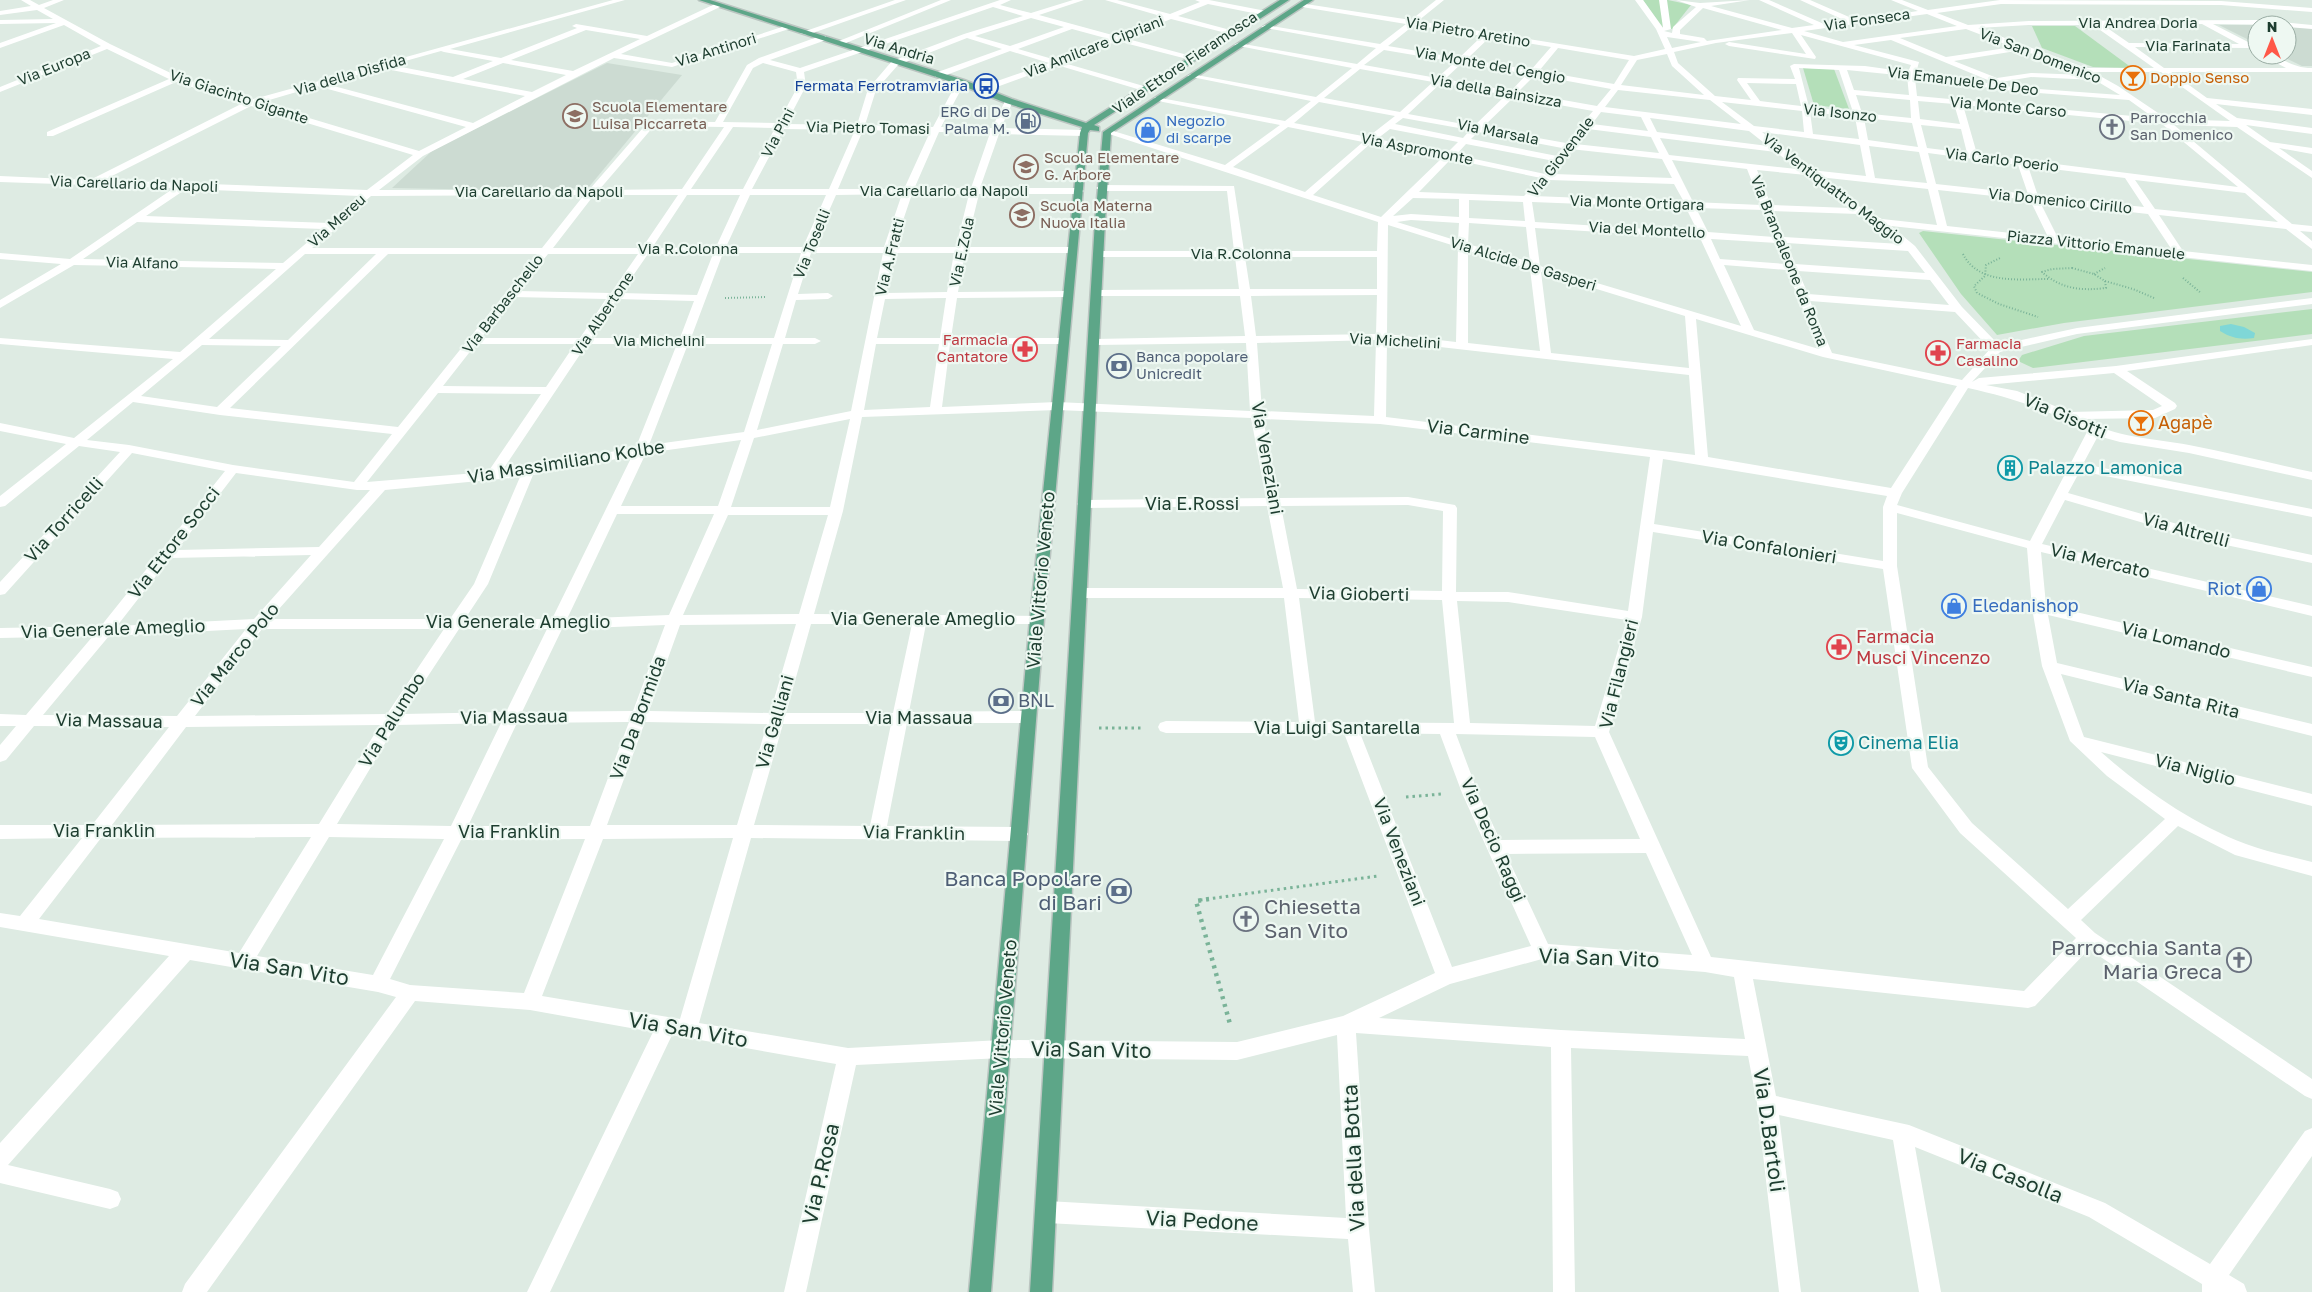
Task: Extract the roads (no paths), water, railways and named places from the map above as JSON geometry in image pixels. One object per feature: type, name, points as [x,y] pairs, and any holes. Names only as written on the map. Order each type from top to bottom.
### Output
[{"type":"main road","name":"Via Andria","points":[[703,0],[895,63],[961,82],[1085,130]]},
{"type":"main road","name":"Viale Ettore Fieramosca","points":[[1085,130],[1144,89],[1285,0]]},
{"type":"main road","name":"Viale Ettore Fieramosca","points":[[1091,407],[1102,188],[1107,132],[1305,2]]},
{"type":"main road","name":"Via Alcide De Gasperi","points":[[1085,130],[1107,132]]},
{"type":"main road","points":[[1057,406],[1085,130]]},
{"type":"main road","name":"Viale Vittorio Veneto","points":[[980,1292],[1002,1048],[1028,717],[1057,406]]},
{"type":"main road","name":"Viale Vittorio Veneto","points":[[1042,1292],[1081,593],[1084,504],[1091,407]]},
{"type":"street","name":"Via Giacinto Gigante","points":[[25,0],[108,46],[176,78],[250,103],[420,154]]},
{"type":"street","points":[[0,13],[40,7],[60,0]]},
{"type":"street","name":"Via della Disfida","points":[[92,182],[250,103],[620,0]]},
{"type":"street","points":[[804,33],[902,0]]},
{"type":"street","points":[[838,44],[947,0]]},
{"type":"street","points":[[762,60],[800,70],[1006,0]]},
{"type":"street","points":[[895,63],[967,36],[1080,0]]},
{"type":"street","points":[[1109,0],[1232,33]]},
{"type":"street","points":[[1226,168],[1287,124],[1440,0]]},
{"type":"street","name":"Via Ventiquattro Maggio","points":[[1639,0],[1668,31],[1669,50],[1675,64],[1715,100],[1808,172],[1860,210],[1880,222],[1911,248],[1958,309],[1996,349]]},
{"type":"street","points":[[1663,0],[1668,31]]},
{"type":"street","points":[[1680,0],[1916,64],[2024,48]]},
{"type":"street","points":[[1668,31],[1702,5],[1746,0]]},
{"type":"street","points":[[1763,0],[1822,26]]},
{"type":"street","points":[[1804,0],[1995,81],[2018,99]]},
{"type":"street","name":"Via San Domenico","points":[[1895,0],[2083,70],[2101,79],[2166,122],[2312,246]]},
{"type":"street","points":[[1203,1],[1263,13]]},
{"type":"street","name":"Via Amilcare Cipriani","points":[[980,90],[1054,64],[1171,17],[1203,1]]},
{"type":"street","points":[[1999,1],[2029,23]]},
{"type":"street","name":"Via Fonseca","points":[[1634,58],[1716,42],[1999,1],[2219,1],[2312,10]]},
{"type":"street","points":[[2159,1],[2178,10]]},
{"type":"street","points":[[2219,1],[2247,15]]},
{"type":"street","points":[[0,9],[12,2]]},
{"type":"street","name":"Via Pietro Aretino","points":[[1305,2],[1410,23],[1634,58]]},
{"type":"street","points":[[2064,2],[2312,175]]},
{"type":"street","name":"Via Mereu","points":[[0,503],[183,356],[284,266],[334,226],[369,193],[420,154],[613,54],[717,5]]},
{"type":"street","points":[[992,5],[1192,59]]},
{"type":"street","points":[[0,21],[28,15],[40,7]]},
{"type":"street","points":[[2187,14],[2247,45]]},
{"type":"street","points":[[548,20],[645,38]]},
{"type":"street","points":[[0,21],[66,22]]},
{"type":"street","points":[[0,46],[66,22]]},
{"type":"street","name":"Via Andrea Doria","points":[[1844,44],[1964,27],[2029,23],[2247,22]]},
{"type":"street","points":[[938,75],[1073,26]]},
{"type":"street","name":"Via Andrea Doria","points":[[2297,26],[2312,27]]},
{"type":"street","name":"Via Monte del Cengio","points":[[1265,27],[1616,87],[1715,100]]},
{"type":"street","points":[[453,80],[585,28]]},
{"type":"street","name":"Via Antinori","points":[[613,54],[672,65],[788,28]]},
{"type":"street","points":[[1668,31],[1716,42],[1812,57],[1794,30]]},
{"type":"street","points":[[1306,196],[1370,140],[1390,126],[1488,34]]},
{"type":"street","points":[[967,36],[1054,64],[1144,89]]},
{"type":"street","points":[[717,125],[750,67],[762,60],[822,38]]},
{"type":"street","name":"Via della Bainsizza","points":[[1238,45],[1598,109],[1756,130]]},
{"type":"street","name":"Via Farinata","points":[[2127,45],[2247,46]]},
{"type":"street","name":"Via Europa","points":[[0,90],[108,46]]},
{"type":"street","points":[[1380,420],[1383,220],[1413,194],[1465,139],[1534,73],[1556,46]]},
{"type":"street","points":[[440,49],[574,74]]},
{"type":"street","name":"Via Giovenale","points":[[1546,356],[1527,198],[1547,177],[1568,146],[1616,87],[1634,58]]},
{"type":"street","name":"Via Toselli","points":[[749,435],[807,249],[860,128],[872,90],[895,63]]},
{"type":"street","points":[[1916,64],[1911,74],[1916,122],[1943,229]]},
{"type":"street","points":[[2286,65],[2312,78]]},
{"type":"street","points":[[379,66],[533,95]]},
{"type":"street","name":"Via Emanuele De Deo","points":[[1800,82],[1794,66],[1864,68],[1911,74],[2018,99],[2133,99]]},
{"type":"street","points":[[1842,67],[1859,116],[1871,179]]},
{"type":"street","name":"Via Pini","points":[[378,984],[456,832],[641,450],[720,249],[748,190],[802,86],[800,70]]},
{"type":"street","points":[[2083,70],[2312,70]]},
{"type":"street","points":[[1995,81],[2031,75],[2101,79]]},
{"type":"street","name":"Via Marsala","points":[[1191,76],[1478,127],[1568,146],[1808,172]]},
{"type":"street","points":[[50,134],[176,78]]},
{"type":"street","points":[[1758,104],[1741,80],[1800,82],[1807,109],[1809,136]]},
{"type":"street","name":"Via A.Fratti","points":[[857,414],[889,248],[908,191],[936,129],[961,82]]},
{"type":"street","points":[[317,84],[472,126]]},
{"type":"street","name":"Via Monte Carso","points":[[1850,92],[1958,102],[2018,99],[2166,122],[2235,122],[2312,131]]},
{"type":"street","name":"Via Aspromonte","points":[[1158,99],[1450,156],[1547,177],[1677,181]]},
{"type":"street","points":[[2202,99],[2312,112]]},
{"type":"street","name":"Via Isonzo","points":[[1715,100],[1965,127]]},
{"type":"street","name":"Via E.Zola","points":[[936,409],[944,341],[961,249],[975,191],[994,130],[1009,101]]},
{"type":"street","points":[[1958,102],[1973,156]]},
{"type":"street","points":[[1644,115],[1690,204],[1750,333]]},
{"type":"street","name":"Via Pietro Tomasi","points":[[652,123],[782,127],[1085,130]]},
{"type":"street","name":"Via Barbaschello","points":[[357,486],[592,192],[652,123]]},
{"type":"street","name":"Via Albertone","points":[[491,477],[687,192],[730,125]]},
{"type":"street","points":[[1390,126],[1559,158]]},
{"type":"street","points":[[1586,126],[1781,150]]},
{"type":"street","name":"Via Carlo Poerio","points":[[1756,130],[2248,191]]},
{"type":"street","name":"Via Alcide De Gasperi","points":[[1107,132],[1226,168],[1306,196],[1464,246],[1750,333],[1827,355],[1966,383]]},
{"type":"street","points":[[2267,143],[2312,151]]},
{"type":"street","points":[[2022,163],[2034,198],[2054,240]]},
{"type":"street","name":"Via Brancaleone da Roma","points":[[1751,167],[1827,355]]},
{"type":"street","name":"Via Domenico Cirillo","points":[[1808,172],[2312,229]]},
{"type":"street","points":[[1102,188],[1231,188],[1242,174]]},
{"type":"street","points":[[2129,177],[2179,253]]},
{"type":"street","name":"Via Carellario da Napoli","points":[[0,179],[369,193],[687,192],[748,190],[1079,191]]},
{"type":"street","points":[[0,305],[72,262],[184,186]]},
{"type":"street","name":"Via Veneziani","points":[[1231,188],[1251,340],[1256,414],[1291,593],[1308,727]]},
{"type":"street","name":"Via Monte Ortigara","points":[[1413,194],[1860,210]]},
{"type":"street","points":[[1462,345],[1464,196]]},
{"type":"street","name":"Via del Montello","points":[[1383,220],[1411,217],[1911,248]]},
{"type":"street","points":[[136,219],[334,226]]},
{"type":"street","name":"Piazza Vittorio Emanuele","points":[[1880,222],[2312,268]]},
{"type":"street","name":"Via R.Colonna","points":[[304,250],[889,248],[1072,250]]},
{"type":"street","points":[[220,411],[386,250]]},
{"type":"street","name":"Via R.Colonna","points":[[1100,254],[1383,254]]},
{"type":"street","name":"Via Alfano","points":[[0,256],[72,262],[284,266]]},
{"type":"street","points":[[1718,262],[1934,277]]},
{"type":"street","points":[[1096,293],[1245,294],[1382,292]]},
{"type":"street","points":[[511,294],[700,298]]},
{"type":"street","points":[[880,296],[1067,294]]},
{"type":"street","points":[[792,297],[828,296]]},
{"type":"street","points":[[1805,297],[1958,309]]},
{"type":"street","points":[[2312,301],[2077,331],[1996,349],[1966,383],[1893,500],[1890,566],[1920,768],[1966,828],[2088,938],[2312,1090]]},
{"type":"street","points":[[1690,315],[1702,460]]},
{"type":"street","name":"Via Michelini","points":[[1094,342],[1382,337],[1694,372]]},
{"type":"street","points":[[0,341],[183,356]]},
{"type":"street","name":"Via Michelini","points":[[474,341],[815,341]]},
{"type":"street","points":[[870,341],[1063,341]]},
{"type":"street","points":[[199,342],[292,343]]},
{"type":"street","points":[[1966,383],[2116,369],[2312,342]]},
{"type":"street","points":[[2068,416],[2155,414],[2171,406],[2116,369]]},
{"type":"street","name":"Via Gisotti","points":[[1966,383],[2013,394],[2068,416],[2094,431],[2312,476]]},
{"type":"street","points":[[435,389],[551,390]]},
{"type":"street","points":[[132,398],[220,411],[400,432]]},
{"type":"street","name":"Via Carmine","points":[[1057,406],[1380,420],[1702,460],[1893,500]]},
{"type":"street","name":"Via Massimiliano Kolbe","points":[[0,427],[233,469],[357,486],[380,486],[528,472],[641,450],[749,435],[857,414],[936,409],[1057,406]]},
{"type":"street","name":"Via Galliani","points":[[687,1029],[836,511],[857,414]]},
{"type":"street","points":[[2094,431],[2034,546],[2039,608],[2050,666],[2078,741],[2113,772],[2176,818],[2241,850],[2312,869]]},
{"type":"street","name":"Via Da Bormida","points":[[530,1002],[596,832],[674,620],[723,510],[749,435]]},
{"type":"street","name":"Via Torricelli","points":[[0,591],[128,449]]},
{"type":"street","name":"Via Filangieri","points":[[1657,454],[1635,617],[1601,732],[1705,964]]},
{"type":"street","points":[[2075,466],[2312,513]]},
{"type":"street","name":"Via Ettore Socci","points":[[0,756],[105,631],[233,469]]},
{"type":"street","name":"Via Palumbo","points":[[244,961],[390,720],[453,623],[481,584],[528,472]]},
{"type":"street","name":"Via Marco Polo","points":[[24,925],[258,624],[380,486]]},
{"type":"street","name":"Via Altrelli","points":[[2061,496],[2207,538],[2312,560]]},
{"type":"street","name":"Via Mercato","points":[[1893,500],[2034,546],[2312,611]]},
{"type":"street","name":"Via E.Rossi","points":[[1084,504],[1408,501],[1450,508]]},
{"type":"street","name":"Via Decio Raggi","points":[[1450,508],[1449,596],[1455,728],[1470,793],[1542,951]]},
{"type":"street","points":[[612,510],[836,511]]},
{"type":"street","name":"Via Confalonieri","points":[[1648,527],[1890,566]]},
{"type":"street","points":[[165,554],[323,551]]},
{"type":"street","name":"Via Gioberti","points":[[1081,593],[1291,593],[1508,597],[1635,617]]},
{"type":"street","name":"Via Lomando","points":[[2039,608],[2312,672]]},
{"type":"street","name":"Via Generale Ameglio","points":[[0,633],[105,631],[258,624],[556,624],[805,618],[1037,619]]},
{"type":"street","points":[[877,832],[920,619]]},
{"type":"street","name":"Via Santa Rita","points":[[2050,666],[2312,730]]},
{"type":"street","name":"Via Massaua","points":[[0,720],[182,722],[639,716],[775,719],[1028,717]]},
{"type":"street","name":"Via Luigi Santarella","points":[[1166,727],[1455,728],[1601,732]]},
{"type":"street","name":"Via Veneziani","points":[[1350,727],[1446,977]]},
{"type":"street","name":"Via Niglio","points":[[2078,741],[2312,800]]},
{"type":"street","points":[[2068,921],[2176,818]]},
{"type":"street","name":"Via Franklin","points":[[0,832],[325,830],[1019,834]]},
{"type":"street","points":[[1495,847],[1652,846]]},
{"type":"street","name":"Via San Vito","points":[[0,920],[378,984],[410,993],[530,1002],[848,1057],[1002,1048],[1238,1051],[1346,1024],[1446,977],[1542,951],[1705,964],[1742,970],[2028,1000],[2088,938]]},
{"type":"street","points":[[0,1158],[185,952]]},
{"type":"street","name":"Via D.Bartoli","points":[[1742,970],[1767,1103],[1790,1292]]},
{"type":"street","points":[[193,1292],[410,993]]},
{"type":"street","points":[[1346,1024],[1561,1039],[1758,1048]]},
{"type":"street","name":"Via della Botta","points":[[1346,1024],[1358,1229],[1364,1292]]},
{"type":"street","points":[[538,1292],[666,1026]]},
{"type":"street","points":[[1561,1039],[1564,1292]]},
{"type":"street","name":"Via P.Rosa","points":[[794,1292],[848,1057]]},
{"type":"street","name":"Via Casolla","points":[[1767,1103],[1902,1132],[2097,1210],[2213,1285],[2236,1292]]},
{"type":"street","points":[[1902,1132],[1930,1292]]},
{"type":"street","points":[[2213,1285],[2312,1138]]},
{"type":"street","points":[[0,1173],[110,1199]]},
{"type":"street","name":"Via Pedone","points":[[1047,1212],[1358,1229]]},
{"type":"water","points":[[2231,324],[2244,327],[2255,333],[2254,338],[2236,338],[2220,331],[2220,326]]},
{"type":"place","name":"Doppio Senso","points":[[2133,78]]},
{"type":"place","name":"Fermata Ferrotramviaria","points":[[986,86]]},
{"type":"place","name":"Scuola Elementare Luisa Piccarreta","points":[[575,116]]},
{"type":"place","name":"ERG di De Palma M.","points":[[1028,121]]},
{"type":"place","name":"Parrocchia San Domenico","points":[[2112,127]]},
{"type":"place","name":"Negozio di scarpe","points":[[1148,130]]},
{"type":"place","name":"Scuola Elementare G. Arbore","points":[[1026,167]]},
{"type":"place","name":"Scuola Materna Nuova Italia","points":[[1022,215]]},
{"type":"place","name":"Farmacia Cantatore","points":[[1025,349]]},
{"type":"place","name":"Farmacia Casalino","points":[[1938,353]]},
{"type":"place","name":"Banca popolare Unicredit","points":[[1119,366]]},
{"type":"place","name":"Agapè","points":[[2141,423]]},
{"type":"place","name":"Palazzo Lamonica","points":[[2010,468]]},
{"type":"place","name":"Riot","points":[[2259,589]]},
{"type":"place","name":"Eledanishop","points":[[1954,606]]},
{"type":"place","name":"Farmacia Musci Vincenzo","points":[[1839,647]]},
{"type":"place","name":"BNL","points":[[1001,701]]},
{"type":"place","name":"Cinema Elia","points":[[1841,743]]},
{"type":"place","name":"Banca Popolare di Bari","points":[[1119,891]]},
{"type":"place","name":"Chiesetta San Vito","points":[[1246,919]]},
{"type":"place","name":"Parrocchia Santa Maria Greca","points":[[2239,960]]}]
